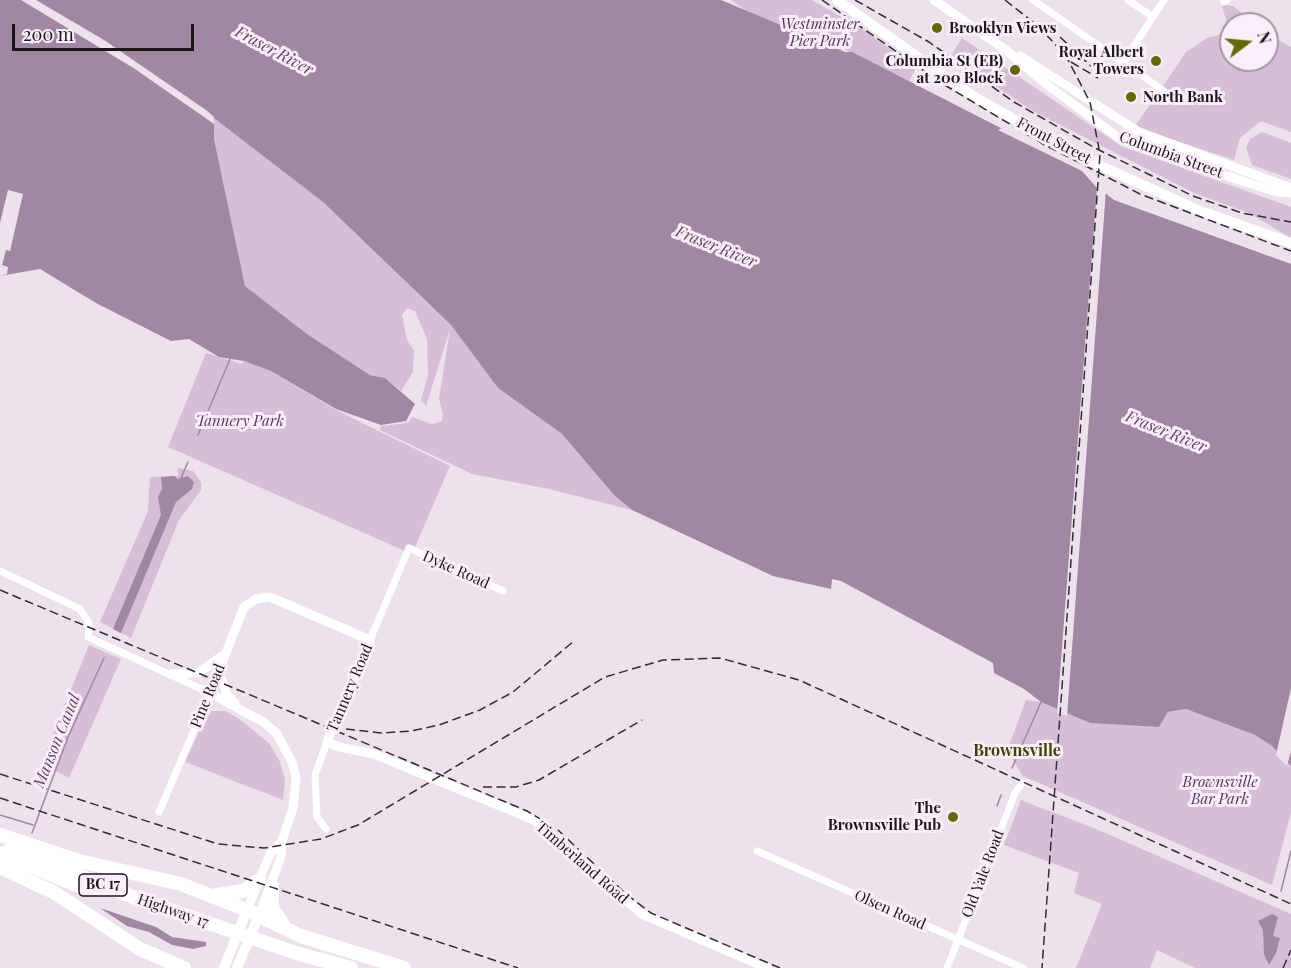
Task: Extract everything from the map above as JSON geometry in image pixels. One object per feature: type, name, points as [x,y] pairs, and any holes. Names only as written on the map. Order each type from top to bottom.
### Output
[{"type":"highway","points":[[0,836],[79,861],[164,879],[219,895],[254,910],[301,936],[404,968]]},
{"type":"highway","name":"Highway 17","points":[[0,843],[138,899],[296,953],[351,968]]},
{"type":"highway","name":"Highway 17","points":[[0,853],[136,908],[318,968]]},
{"type":"highway","points":[[0,867],[54,893],[133,945],[184,968]]},
{"type":"highway","points":[[219,895],[243,891],[265,883],[275,916],[301,936]]},
{"type":"main road","name":"Front Street","points":[[837,0],[973,96],[1037,132],[1101,166],[1198,210],[1291,243]]},
{"type":"main road","points":[[224,968],[241,926],[254,910]]},
{"type":"main road","points":[[238,963],[253,929],[254,910]]},
{"type":"street","name":"Columbia Street","points":[[934,0],[1006,50],[1147,136],[1291,191]]},
{"type":"street","points":[[1033,0],[1164,91]]},
{"type":"street","points":[[1128,0],[1153,17]]},
{"type":"street","points":[[1123,63],[1164,0]]},
{"type":"street","name":"Columbia Street","points":[[1006,50],[1091,119],[1119,138],[1277,192],[1291,191]]},
{"type":"street","points":[[1091,119],[1106,124],[1111,116]]},
{"type":"street","name":"Dyke Road","points":[[409,548],[503,591]]},
{"type":"street","name":"Tannery Road","points":[[326,829],[317,817],[316,766],[409,548]]},
{"type":"street","points":[[0,572],[80,609],[89,623],[88,637],[239,706],[277,734],[289,754],[296,777],[296,793],[282,841],[281,857],[265,883],[254,910]]},
{"type":"street","name":"Pine Road","points":[[159,812],[244,607],[256,599],[270,597],[370,639]]},
{"type":"street","points":[[170,674],[198,673],[224,655]]},
{"type":"street","points":[[218,671],[227,694],[239,706]]},
{"type":"street","name":"Timberland Road","points":[[327,742],[339,747],[374,754],[534,820],[642,914],[766,968]]},
{"type":"street","name":"Old Yale Road","points":[[947,968],[1015,793],[1023,782]]},
{"type":"street","points":[[254,910],[265,883],[270,854],[282,841]]},
{"type":"street","name":"Olsen Road","points":[[757,851],[1023,968]]},
{"type":"green space","name":"Westminster Pier Park","points":[[731,0],[812,0],[864,30],[916,68],[909,81],[842,48],[830,69]]},
{"type":"green space","points":[[1222,5],[1233,6],[1240,12],[1224,12]]},
{"type":"green space","points":[[1219,35],[1219,72],[1279,72],[1279,40],[1291,47],[1291,132],[1261,121],[1240,138],[1234,160],[1134,127],[1160,91],[1164,94],[1167,89],[1163,86],[1186,52],[1207,38]]},
{"type":"green space","points":[[962,38],[1121,146],[1291,207],[1291,238],[1249,213],[1194,193],[1033,111],[951,56]]},
{"type":"green space","points":[[214,117],[323,202],[451,325],[498,388],[562,434],[614,495],[632,510],[549,489],[472,474],[380,430],[381,426],[408,423],[412,417],[432,424],[442,421],[443,414],[439,399],[450,329],[426,406],[421,400],[428,375],[427,339],[415,311],[407,308],[402,315],[407,340],[414,350],[413,372],[401,391],[385,378],[370,375],[307,334],[245,286],[214,139]]},
{"type":"green space","points":[[1262,132],[1291,143],[1291,179],[1252,165],[1246,148],[1250,139]]},
{"type":"green space","name":"Tannery Park","points":[[206,353],[242,364],[244,361],[271,371],[336,410],[450,466],[412,554],[168,447]]},
{"type":"green space","points":[[178,468],[193,471],[201,482],[201,490],[179,520],[131,638],[100,622],[148,511],[150,477],[178,476]]},
{"type":"green space","points":[[89,645],[121,659],[69,778],[41,764]]},
{"type":"green space","name":"Brownsville Bar Park","points":[[1026,700],[1041,702],[1090,723],[1159,727],[1168,712],[1186,709],[1255,735],[1272,746],[1291,766],[1291,812],[1272,885],[1023,776],[1007,751]]},
{"type":"green space","points":[[212,711],[225,711],[238,718],[269,743],[280,762],[285,780],[283,800],[185,762],[202,725]]},
{"type":"green space","points":[[1021,800],[1096,829],[1291,914],[1291,968],[1195,968],[1157,950],[1150,968],[1076,968],[1102,904],[1074,893],[1079,873],[1004,845]]},
{"type":"water","name":"Fraser River","points":[[0,0],[721,0],[845,52],[852,52],[1083,170],[1091,177],[1095,185],[1114,200],[1291,264],[1291,766],[1272,746],[1255,735],[1186,709],[1168,712],[1159,727],[1090,723],[1041,702],[1024,689],[994,673],[993,663],[841,581],[832,579],[831,589],[773,576],[632,510],[614,495],[562,434],[498,388],[451,325],[323,202],[214,118],[214,139],[245,286],[307,334],[370,375],[385,378],[415,404],[406,421],[381,425],[336,409],[271,371],[244,361],[219,357],[189,339],[171,341],[96,303],[40,269],[0,276]]},
{"type":"water","points":[[175,476],[177,479],[188,476],[194,482],[192,489],[176,502],[121,633],[113,629],[161,515],[158,497],[162,489],[161,477]]},
{"type":"water","points":[[100,908],[156,927],[172,937],[206,942],[206,946],[193,949],[172,945],[149,932],[127,926]]},
{"type":"water","points":[[1272,914],[1278,917],[1273,936],[1280,938],[1276,953],[1269,965],[1264,954],[1263,930],[1258,921]]},
{"type":"pier","points":[[21,0],[36,0],[104,40],[206,110],[214,117],[214,124],[135,69]]},
{"type":"pier","points":[[1002,128],[1089,171],[1106,190],[1067,716],[1057,713],[1097,188],[1082,171],[998,130]]},
{"type":"pier","points":[[8,190],[23,194],[10,251],[6,250],[2,265],[8,267],[7,274],[0,276],[0,223]]},
{"type":"pier","points":[[1291,688],[1291,751],[1287,766],[1276,755]]},
{"type":"waterway","name":"Manson Canal","points":[[198,435],[230,359]]},
{"type":"waterway","name":"Manson Canal","points":[[181,478],[188,462]]},
{"type":"waterway","name":"Manson Canal","points":[[32,833],[68,737],[104,658]]},
{"type":"waterway","points":[[1012,768],[1041,702]]},
{"type":"waterway","points":[[997,806],[1001,795]]},
{"type":"waterway","points":[[0,815],[33,825]]},
{"type":"waterway","points":[[1281,891],[1291,851]]},
{"type":"railway","points":[[822,0],[943,84],[1043,144],[1140,194],[1291,251]]},
{"type":"railway","points":[[855,0],[929,42],[1014,102],[1095,148],[1193,196],[1242,213],[1291,222]]},
{"type":"railway","points":[[1005,0],[1038,26],[1066,56],[1090,102],[1100,154],[1042,968]]},
{"type":"railway","points":[[1060,37],[1093,68]]},
{"type":"railway","points":[[1071,62],[1098,78]]},
{"type":"railway","points":[[0,590],[527,811],[558,830],[626,894],[651,913],[780,968]]},
{"type":"railway","points":[[346,729],[381,733],[411,731],[439,725],[480,710],[513,692],[574,641]]},
{"type":"railway","points":[[0,774],[218,844],[264,848],[321,839],[358,825],[605,677],[663,660],[720,658],[799,680],[1291,904]]},
{"type":"railway","points":[[483,787],[516,787],[539,780],[642,720]]},
{"type":"railway","points":[[0,798],[518,968]]},
{"type":"railway","points":[[1283,968],[1291,950]]},
{"type":"place","name":"Brooklyn Views","points":[[937,28]]},
{"type":"place","name":"Royal Albert Towers","points":[[1156,61]]},
{"type":"place","name":"Columbia St (EB) at 200 Block","points":[[1015,70]]},
{"type":"place","name":"North Bank","points":[[1131,97]]},
{"type":"place","name":"The Brownsville Pub","points":[[953,817]]},
{"type":"district","name":"Brownsville","points":[[1017,751]]}]
